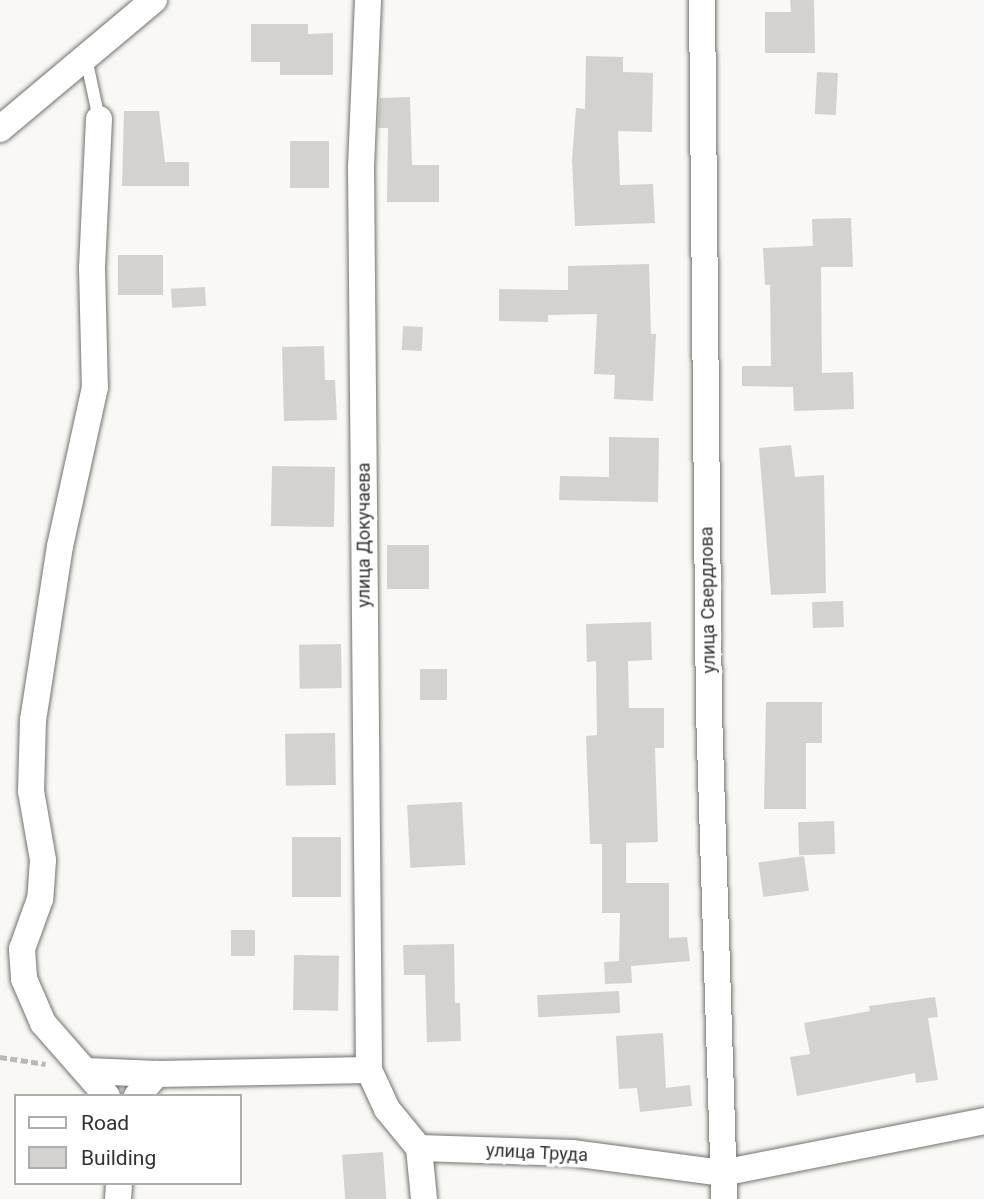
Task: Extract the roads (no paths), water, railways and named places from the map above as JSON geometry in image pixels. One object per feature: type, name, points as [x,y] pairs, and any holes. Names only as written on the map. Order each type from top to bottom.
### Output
[{"type":"street","points":[[0,128],[154,0]]},
{"type":"street","name":"улица Докучаева","points":[[368,0],[361,182],[369,1070]]},
{"type":"street","name":"улица Свердлова","points":[[702,0],[709,712],[723,1186]]},
{"type":"street","points":[[99,119],[92,268],[95,387],[60,547],[33,720],[31,791],[43,860],[40,899],[22,949],[24,979],[43,1023],[105,1094]]},
{"type":"street","points":[[87,1071],[157,1074],[369,1070],[387,1109],[419,1148],[424,1199]]},
{"type":"street","points":[[139,1094],[157,1074]]},
{"type":"street","name":"улица Труда","points":[[419,1148],[572,1153],[723,1186],[984,1121]]},
{"type":"lane","points":[[86,58],[99,119]]}]
